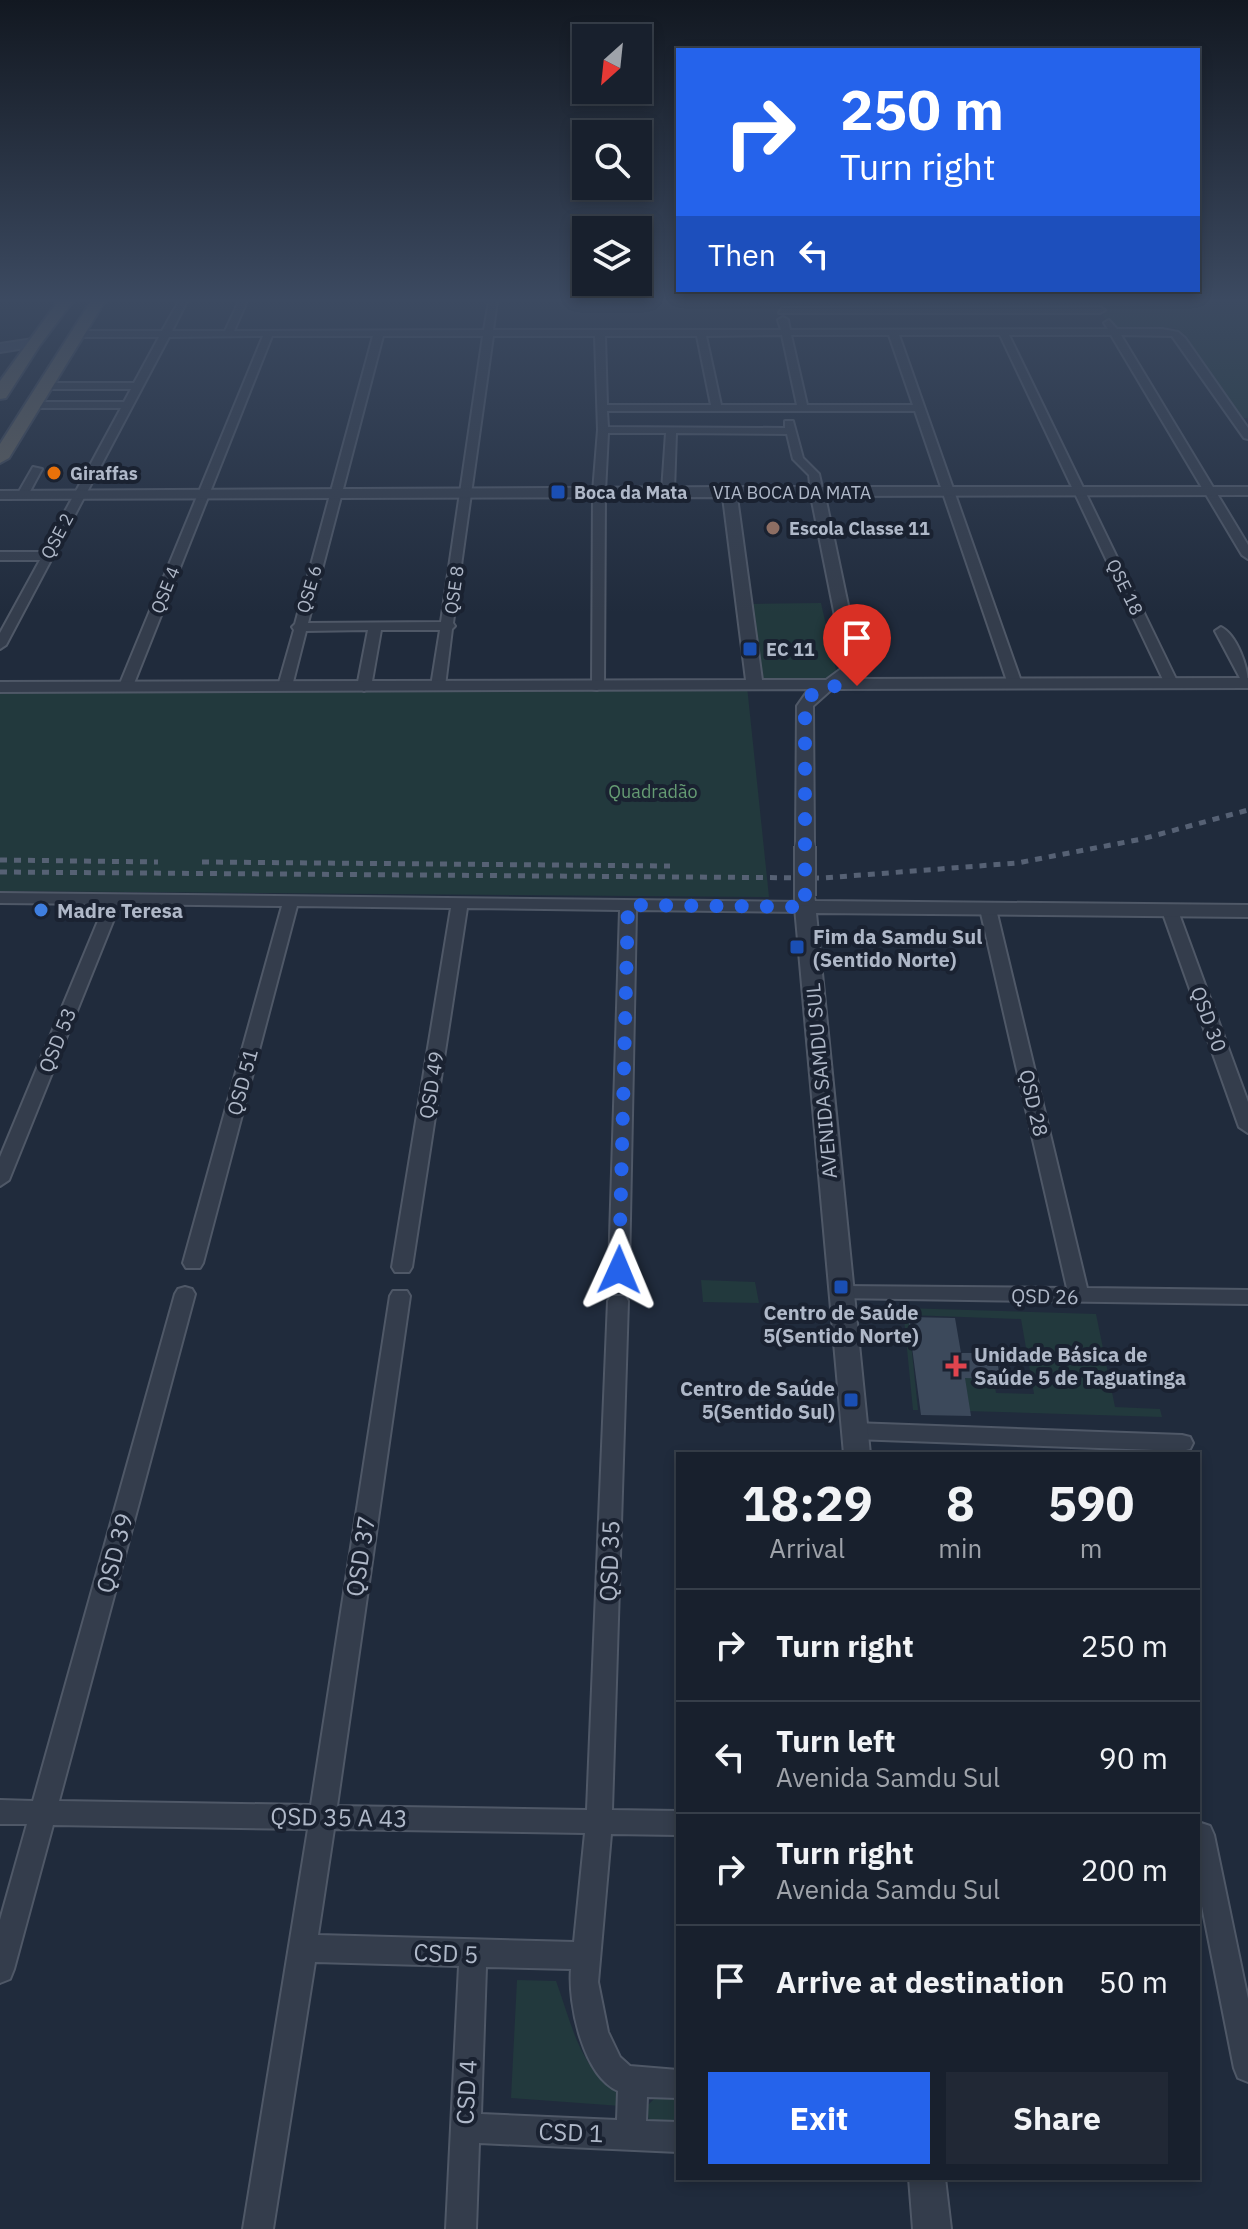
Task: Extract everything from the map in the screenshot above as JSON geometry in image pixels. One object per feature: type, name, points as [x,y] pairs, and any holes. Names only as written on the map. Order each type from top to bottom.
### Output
[{"type":"highway","points":[[3,447],[35,405]]},
{"type":"street","name":"QSE 2","points":[[0,645],[127,405]]},
{"type":"street","name":"QSE 4","points":[[126,686],[239,405]]},
{"type":"street","name":"QSE 6","points":[[285,686],[298,627],[359,405]]},
{"type":"street","name":"QSE 8","points":[[438,686],[479,405]]},
{"type":"street","points":[[918,405],[1015,684]]},
{"type":"street","name":"QSE 18","points":[[1037,405],[1171,683]]},
{"type":"street","points":[[1158,405],[1248,555]]},
{"type":"street","points":[[1227,405],[1248,436]]},
{"type":"street","points":[[597,686],[601,408],[717,408],[787,412],[802,407],[919,408]]},
{"type":"street","points":[[787,412],[798,459],[814,474],[853,667],[862,679],[886,685]]},
{"type":"street","points":[[603,430],[676,435],[792,435]]},
{"type":"street","points":[[674,491],[676,435]]},
{"type":"street","points":[[23,495],[37,469]]},
{"type":"street","points":[[729,491],[755,686]]},
{"type":"street","name":"VIA BOCA DA MATA","points":[[0,495],[1248,491]]},
{"type":"street","points":[[0,556],[47,556]]},
{"type":"street","points":[[364,687],[375,626]]},
{"type":"street","points":[[298,627],[449,626]]},
{"type":"street","points":[[0,687],[1248,682],[1221,631]]},
{"type":"street","points":[[775,685],[805,706],[811,693],[847,675],[853,667]]},
{"type":"street","name":"AVENIDA SAMDU SUL","points":[[805,706],[805,901],[856,1442]]},
{"type":"street","points":[[0,898],[628,905],[805,901],[988,909],[1248,911]]},
{"type":"street","name":"QSD 53","points":[[0,1180],[114,900]]},
{"type":"street","name":"QSD 51","points":[[193,1263],[291,901]]},
{"type":"street","name":"QSD 49","points":[[402,1267],[460,903]]},
{"type":"street","points":[[619,1270],[628,905]]},
{"type":"street","name":"QSD 28","points":[[988,909],[1079,1296]]},
{"type":"street","name":"QSD 30","points":[[1170,911],[1248,1127]]},
{"type":"street","name":"QSD 26","points":[[842,1293],[1248,1297]]},
{"type":"street","name":"QSD 39","points":[[0,1969],[185,1294]]},
{"type":"street","name":"QSD 37","points":[[258,2229],[400,1296]]},
{"type":"street","name":"QSD 35","points":[[618,1301],[599,1821],[584,1982],[587,2008],[605,2061],[618,2076],[633,2081]]},
{"type":"street","points":[[856,1442],[1182,1443]]},
{"type":"street","name":"QSD 35 A 43","points":[[0,1812],[676,1823]]},
{"type":"street","points":[[1201,1835],[1248,2068]]},
{"type":"street","name":"CSD 5","points":[[303,1948],[588,1956]]},
{"type":"street","name":"CSD 4","points":[[461,2229],[473,1954]]},
{"type":"street","points":[[631,2135],[633,2081],[676,2084]]},
{"type":"street","name":"CSD 1","points":[[465,2128],[676,2137]]},
{"type":"street","points":[[927,2180],[932,2229]]},
{"type":"green space","points":[[1225,405],[1248,405],[1248,418],[1233,418]]},
{"type":"green space","points":[[821,603],[838,679],[757,680],[751,604]]},
{"type":"green space","name":"Quadradão","points":[[747,686],[769,897],[0,891],[0,688]]},
{"type":"green space","points":[[701,1280],[755,1282],[759,1303],[703,1302]]},
{"type":"green space","points":[[903,1308],[1096,1314],[1115,1407],[1160,1409],[1162,1417],[966,1411],[961,1373],[993,1374],[996,1393],[1034,1394],[1021,1319],[908,1315],[918,1410],[913,1410]]},
{"type":"green space","points":[[517,1980],[556,1981],[579,2045],[596,2073],[622,2092],[621,2106],[511,2098]]},
{"type":"green space","points":[[655,2098],[676,2099],[676,2124],[649,2120],[646,2107]]},
{"type":"building","name":"Unidade Básica de Saúde 5 de Taguatinga","points":[[908,1317],[955,1318],[961,1353],[996,1353],[1000,1379],[965,1378],[971,1416],[921,1415]]},
{"type":"railway","points":[[0,872],[823,878],[1017,863],[1142,839],[1248,810]]},
{"type":"railway","points":[[0,860],[158,862]]},
{"type":"railway","points":[[202,862],[670,866]]},
{"type":"place","name":"Giraffas","points":[[54,473]]},
{"type":"place","name":"Boca da Mata","points":[[558,492]]},
{"type":"place","name":"Escola Classe 11","points":[[773,528]]},
{"type":"place","name":"EC 11","points":[[750,649]]},
{"type":"place","name":"Madre Teresa","points":[[41,910]]},
{"type":"place","name":"Fim da Samdu Sul (Sentido Norte)","points":[[797,947]]},
{"type":"place","name":"Centro de Saúde 5(Sentido Norte)","points":[[841,1287]]},
{"type":"place","name":"Unidade Básica de Saúde 5 de Taguatinga","points":[[956,1366]]},
{"type":"place","name":"Centro de Saúde 5(Sentido Sul)","points":[[851,1400]]},
{"type":"route","points":[[619,1270],[628,905],[805,907],[805,706],[808,697],[815,691],[828,686],[857,686]]}]
